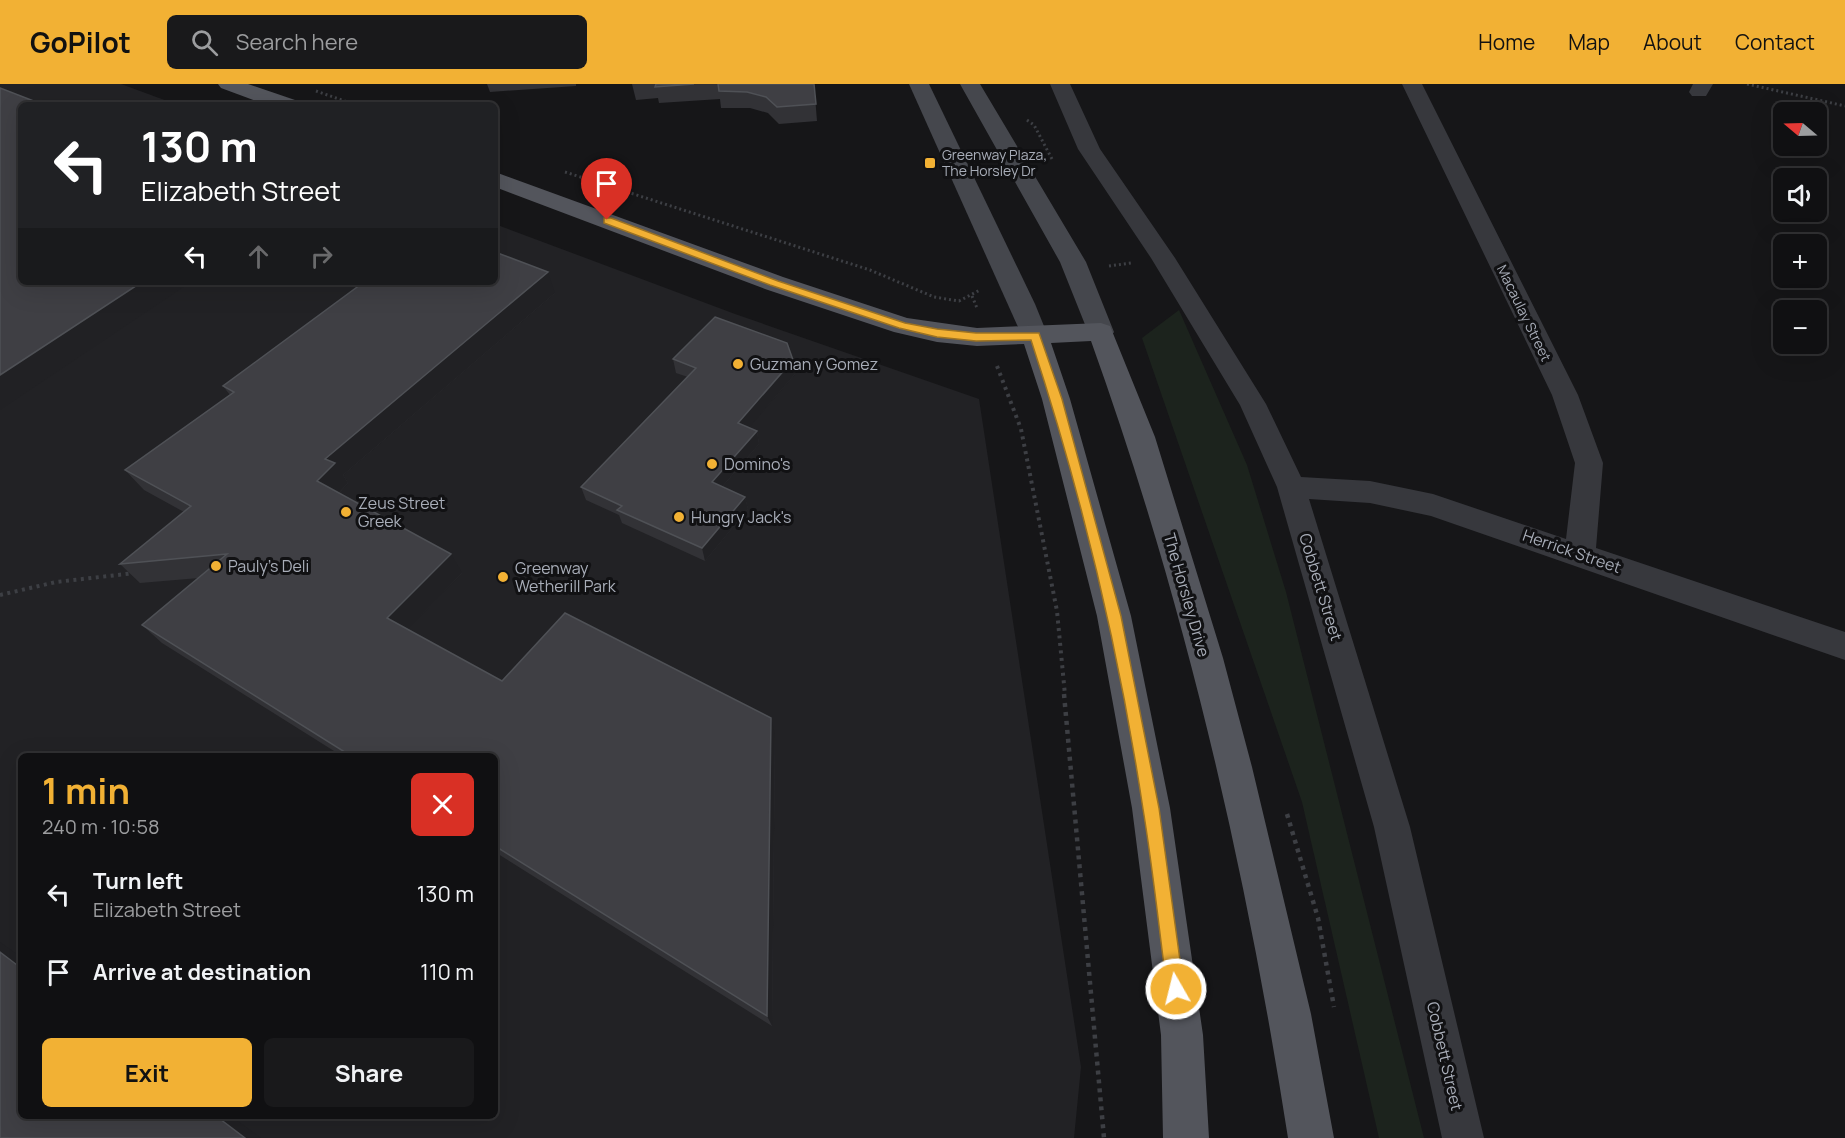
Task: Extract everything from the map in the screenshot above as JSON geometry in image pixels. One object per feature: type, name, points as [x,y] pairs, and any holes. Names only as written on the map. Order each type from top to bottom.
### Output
[{"type":"main road","points":[[228,84],[279,102]]},
{"type":"main road","points":[[920,84],[940,134],[1013,279],[1035,336],[1056,399],[1114,616],[1149,797],[1182,1035],[1186,1138]]},
{"type":"main road","name":"The Horsley Drive","points":[[970,84],[1073,262],[1140,437],[1223,723],[1290,1014],[1311,1138]]},
{"type":"main road","points":[[498,180],[872,317],[937,333],[976,337],[1101,332]]},
{"type":"street","name":"Cobbett Street","points":[[1060,84],[1089,149],[1163,258],[1253,404],[1291,487],[1392,827],[1463,1138]]},
{"type":"street","name":"Macaulay Street","points":[[1412,84],[1565,395],[1589,463],[1580,554]]},
{"type":"street","name":"Herrick Street","points":[[1291,487],[1370,492],[1433,505],[1845,646]]},
{"type":"path","points":[[1747,84],[1845,106]]},
{"type":"path","points":[[315,91],[347,102]]},
{"type":"path","points":[[556,170],[738,224],[882,274],[942,299],[958,302],[981,289]]},
{"type":"path","points":[[1005,389],[1021,429],[1057,611],[1104,1138]]},
{"type":"path","points":[[0,595],[56,582],[147,572]]},
{"type":"shaded area","name":"Greenway Wetherill Park","points":[[0,84],[121,84],[170,102],[18,102],[18,285],[498,285],[498,225],[735,314],[979,399],[1081,1067],[1074,1138],[0,1138]]},
{"type":"shaded area","points":[[1179,310],[1247,465],[1286,592],[1424,1138],[1379,1138],[1302,802],[1142,338]]},
{"type":"building","points":[[656,84],[694,84],[655,87]]},
{"type":"building","points":[[718,84],[814,84],[816,104],[777,107],[766,97],[747,92],[719,91]]},
{"type":"building","points":[[0,88],[36,102],[18,102],[18,285],[137,285],[0,375]]},
{"type":"building","points":[[498,253],[548,272],[325,459],[335,463],[317,481],[451,554],[387,618],[502,681],[565,613],[771,718],[767,1016],[498,848],[498,753],[346,753],[142,625],[227,554],[120,564],[191,506],[125,470],[234,392],[223,386],[360,285],[498,285]]},
{"type":"building","points":[[715,317],[787,343],[793,360],[738,423],[757,431],[712,482],[745,497],[702,548],[617,510],[622,506],[581,487],[696,368],[673,359]]},
{"type":"building","points":[[0,952],[18,966],[18,1119],[220,1119],[245,1138],[0,1138]]},
{"type":"place","name":"Greenway Plaza, The Horsley Dr","points":[[930,163]]},
{"type":"place","name":"Guzman y Gomez","points":[[738,364]]},
{"type":"place","name":"Domino's","points":[[712,464]]},
{"type":"place","name":"Zeus Street Greek","points":[[346,512]]},
{"type":"place","name":"Hungry Jack's","points":[[679,517]]},
{"type":"place","name":"Pauly's Deli","points":[[216,566]]},
{"type":"place","name":"Greenway Wetherill Park","points":[[503,577]]},
{"type":"route","points":[[607,220],[774,283],[903,326],[937,333],[976,337],[1035,336],[1056,399],[1086,505],[1114,616],[1151,808],[1176,989]]}]
